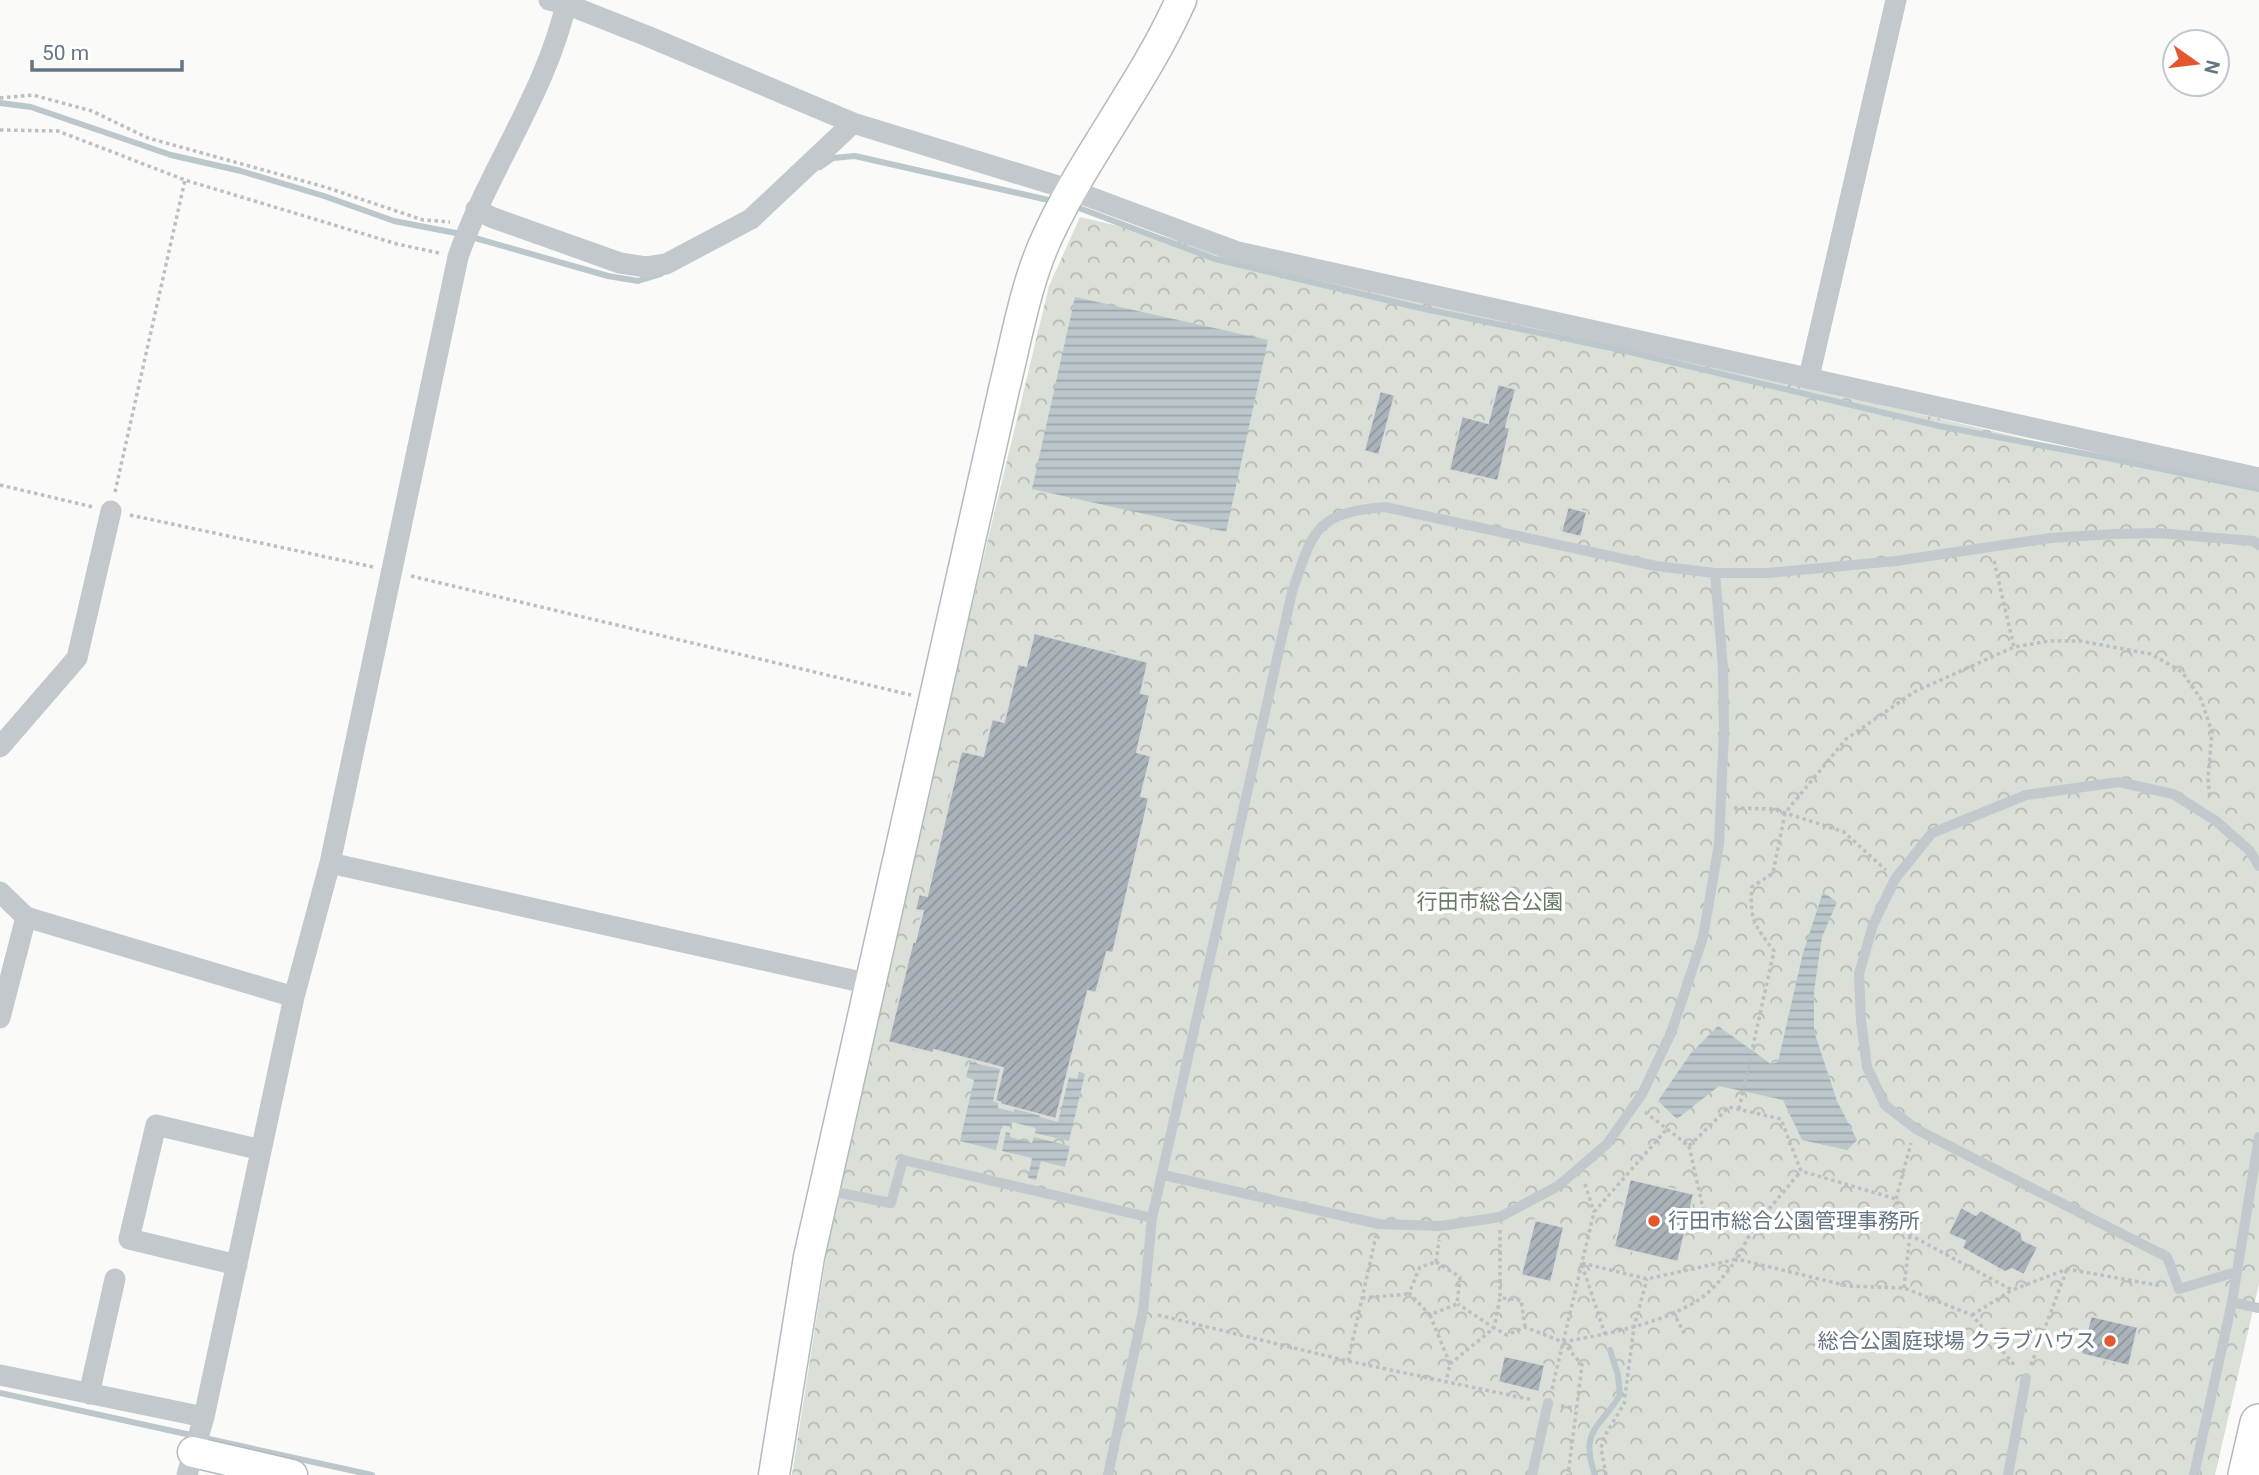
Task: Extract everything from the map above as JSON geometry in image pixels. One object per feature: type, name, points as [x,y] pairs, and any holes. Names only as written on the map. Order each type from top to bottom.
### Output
[{"type":"highway","points":[[2247,1475],[2259,1423]]},
{"type":"street","points":[[774,1475],[808,1257],[1030,284],[1049,233],[1071,190],[1137,83],[1181,0]]},
{"type":"street","points":[[1809,377],[1896,0]]},
{"type":"street","points":[[292,1475],[190,1463],[204,1417],[294,997],[330,863],[458,257],[473,216],[548,61],[561,1],[853,123],[1071,190],[1238,252],[2259,478]]},
{"type":"street","points":[[473,216],[491,217],[620,263],[646,267],[666,264],[751,219],[853,123]]},
{"type":"street","points":[[0,747],[77,658],[111,511]]},
{"type":"street","points":[[330,863],[870,984]]},
{"type":"street","points":[[0,892],[26,916],[294,997]]},
{"type":"street","points":[[0,1017],[26,916]]},
{"type":"street","points":[[237,1265],[129,1239],[156,1125],[261,1150]]},
{"type":"street","points":[[89,1394],[115,1279]]},
{"type":"street","points":[[0,1375],[204,1417]]},
{"type":"lane","points":[[1108,1475],[1143,1311],[1152,1218],[1292,592],[1310,539],[1326,521],[1357,509],[1385,507],[1656,566],[1715,573],[1768,573],[1883,562],[2050,538],[2157,533],[2253,541],[2259,545]]},
{"type":"lane","points":[[1163,1175],[1379,1224],[1441,1226],[1500,1217],[1558,1186],[1607,1143],[1635,1104],[1671,1033],[1703,937],[1719,844],[1724,731],[1715,573]]},
{"type":"lane","points":[[2236,1272],[2179,1289],[2166,1257],[1916,1129],[1885,1105],[1867,1067],[1859,974],[1873,925],[1895,879],[1932,834],[2026,795],[2119,782],[2173,794],[2216,821],[2250,851],[2259,866]]},
{"type":"lane","points":[[2194,1475],[2232,1302],[2259,1137]]},
{"type":"lane","points":[[824,1189],[891,1203],[903,1160],[1152,1218]]},
{"type":"lane","points":[[2232,1302],[2259,1308]]},
{"type":"lane","points":[[2008,1475],[2026,1378]]},
{"type":"lane","points":[[1532,1475],[1548,1403]]},
{"type":"path","points":[[0,98],[33,95],[92,111],[148,138],[325,187],[423,220],[473,216]]},
{"type":"path","points":[[0,130],[58,131],[185,180],[397,244],[458,257]]},
{"type":"path","points":[[0,485],[111,511]]},
{"type":"path","points":[[1991,546],[2014,647]]},
{"type":"path","points":[[1739,1109],[1774,951],[1754,925],[1750,908],[1752,887],[1773,873],[1785,813],[1846,739],[1914,692],[2014,647],[2049,641],[2080,640],[2151,654],[2182,672],[2201,699],[2212,732],[2207,779],[2216,821]]},
{"type":"path","points":[[1752,809],[1773,810],[1844,832],[1895,879]]},
{"type":"path","points":[[1635,1104],[1689,1146],[1705,1217],[1753,1228]]},
{"type":"path","points":[[1689,1146],[1729,1107],[1739,1109],[1781,1119],[1801,1171]]},
{"type":"path","points":[[1548,1403],[1594,1212],[1667,1129]]},
{"type":"path","points":[[1904,1289],[1910,1236],[1896,1199],[1916,1129]]},
{"type":"path","points":[[1579,1168],[1594,1212]]},
{"type":"path","points":[[1801,1171],[1896,1199]]},
{"type":"path","points":[[1563,1342],[1634,1327],[1692,1304],[1720,1281],[1737,1259],[1753,1228],[1801,1171]]},
{"type":"path","points":[[1450,1364],[1494,1328],[1500,1298],[1500,1217]]},
{"type":"path","points":[[1348,1361],[1379,1224]]},
{"type":"path","points":[[1436,1262],[1441,1226]]},
{"type":"path","points":[[1910,1236],[2012,1290]]},
{"type":"path","points":[[1582,1263],[1647,1279],[1737,1259],[1848,1286],[1904,1289],[1972,1315],[2026,1378],[2067,1269]]},
{"type":"path","points":[[1409,1293],[1420,1267],[1436,1262],[1460,1277],[1457,1304]]},
{"type":"path","points":[[1582,1263],[1605,1334]]},
{"type":"path","points":[[1972,1315],[2012,1290],[2067,1269],[2179,1289]]},
{"type":"path","points":[[1606,1475],[1601,1448],[1604,1437],[1624,1404],[1634,1327],[1647,1279]]},
{"type":"path","points":[[1362,1298],[1409,1293]]},
{"type":"path","points":[[1409,1293],[1430,1315],[1450,1364],[1446,1382]]},
{"type":"path","points":[[1500,1298],[1521,1300],[1525,1327]]},
{"type":"path","points":[[1430,1315],[1457,1304]]},
{"type":"path","points":[[1457,1304],[1507,1335],[1525,1327],[1563,1342],[1582,1365],[1568,1475]]},
{"type":"path","points":[[1143,1311],[1348,1361],[1576,1408]]},
{"type":"path","points":[[1672,1312],[1684,1333]]},
{"type":"green space","name":"行田市総合公園","points":[[1080,217],[2108,458],[2259,489],[2259,1284],[2215,1475],[792,1475],[836,1193],[880,987],[1049,286]]},
{"type":"shaded area","points":[[1075,297],[1268,340],[1226,532],[1032,489]]},
{"type":"shaded area","points":[[1823,892],[1837,902],[1822,937],[1814,991],[1814,1031],[1837,1101],[1857,1140],[1847,1150],[1802,1140],[1783,1100],[1719,1086],[1677,1119],[1658,1101],[1691,1053],[1718,1026],[1771,1064],[1778,1062],[1803,953]]},
{"type":"shaded area","points":[[970,1062],[1000,1069],[993,1101],[998,1103],[998,1108],[1014,1112],[1015,1108],[1058,1122],[1069,1077],[1077,1079],[1079,1072],[1085,1074],[1069,1141],[1035,1133],[1036,1128],[1012,1122],[1011,1127],[1002,1125],[996,1150],[960,1141],[974,1080],[966,1077]]},
{"type":"shaded area","points":[[1006,1132],[1010,1133],[1010,1137],[1032,1143],[1034,1137],[1070,1146],[1065,1167],[1041,1161],[1036,1180],[1028,1178],[1032,1158],[1002,1151]]},
{"type":"building","points":[[1498,384],[1516,389],[1506,427],[1510,428],[1498,481],[1449,470],[1462,416],[1488,423]]},
{"type":"building","points":[[1380,391],[1395,395],[1379,455],[1364,451]]},
{"type":"building","points":[[1568,507],[1587,512],[1581,537],[1561,532]]},
{"type":"building","points":[[1034,633],[1148,662],[1141,693],[1150,695],[1137,752],[1151,756],[1141,796],[1149,798],[1113,953],[1107,952],[1096,993],[1088,991],[1056,1119],[995,1101],[1003,1068],[934,1050],[933,1053],[888,1042],[923,911],[915,910],[919,894],[927,896],[960,756],[962,751],[983,756],[992,719],[1004,722],[1018,664],[1026,666]]},
{"type":"building","name":"行田市総合公園管理事務所","points":[[1630,1179],[1694,1194],[1678,1262],[1614,1247]]},
{"type":"building","points":[[1961,1207],[1976,1215],[1981,1210],[2021,1232],[2023,1240],[2038,1247],[2024,1275],[2012,1269],[2005,1272],[1962,1248],[1965,1241],[1948,1234]]},
{"type":"building","points":[[1535,1220],[1564,1227],[1551,1282],[1521,1275]]},
{"type":"building","name":"総合公園庭球場 クラブハウス","points":[[2091,1316],[2138,1327],[2129,1366],[2081,1354]]},
{"type":"building","points":[[1504,1356],[1545,1365],[1539,1392],[1498,1382]]},
{"type":"waterway","points":[[0,103],[31,107],[171,155],[241,171],[394,221],[461,234],[608,276],[638,281],[661,274]]},
{"type":"waterway","points":[[820,167],[833,158],[855,156],[1057,202]]},
{"type":"waterway","points":[[1071,205],[1215,259],[1420,308],[1621,350],[1939,426],[2259,489]]},
{"type":"waterway","points":[[1595,1475],[1589,1448],[1591,1439],[1594,1430],[1620,1395],[1618,1375],[1610,1350]]},
{"type":"waterway","points":[[0,1393],[372,1475]]},
{"type":"place","name":"行田市総合公園管理事務所","points":[[1654,1221]]},
{"type":"place","name":"総合公園庭球場 クラブハウス","points":[[2110,1341]]}]
